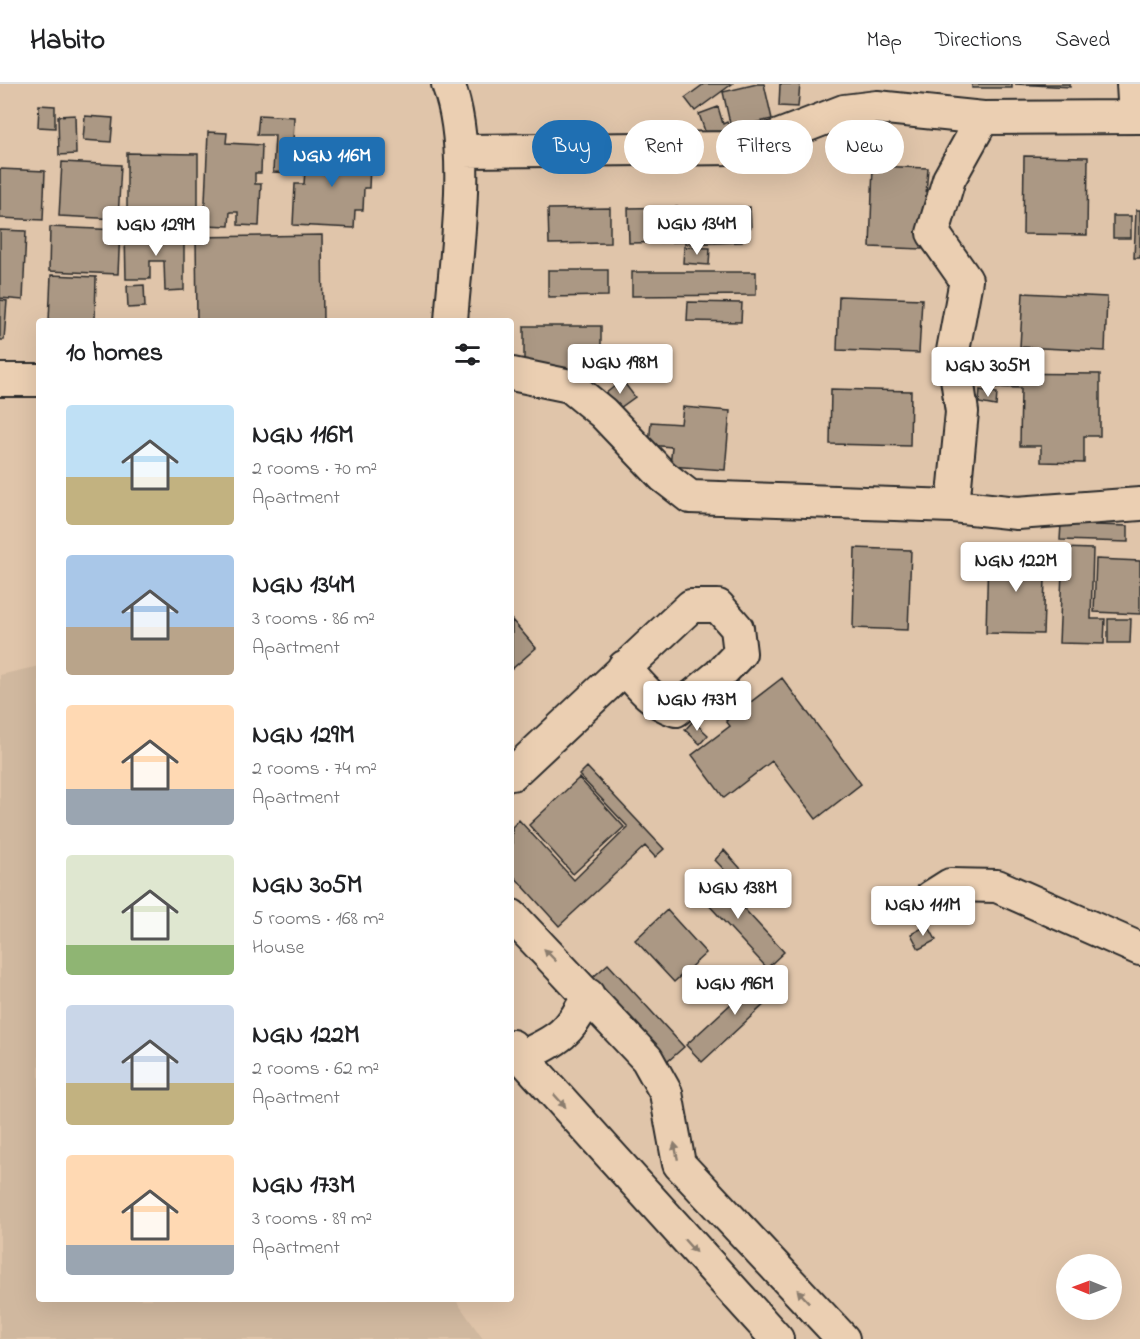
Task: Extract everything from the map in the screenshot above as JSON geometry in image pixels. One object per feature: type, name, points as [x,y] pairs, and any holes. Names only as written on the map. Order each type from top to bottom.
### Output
[{"type":"street","points":[[448,84],[455,102],[462,151],[451,318]]},
{"type":"street","points":[[462,151],[736,148],[774,138],[844,111],[877,107],[983,118],[1137,117],[1133,84]]},
{"type":"street","points":[[953,506],[962,412],[953,351],[966,280],[933,233],[949,179],[983,118]]},
{"type":"street","points":[[514,374],[570,387],[603,413],[663,476],[690,497],[953,506],[1017,513],[1140,504]]},
{"type":"street","points":[[0,380],[36,380]]},
{"type":"street","points":[[514,772],[624,668]]},
{"type":"street","points":[[931,897],[950,885],[997,886],[1140,949]]},
{"type":"street","points":[[514,918],[647,1059],[666,1093],[679,1164],[843,1339]]},
{"type":"street","points":[[516,1052],[550,1045],[564,1034],[578,1018],[588,995]]},
{"type":"street","points":[[516,1052],[743,1305],[777,1339]]},
{"type":"shaded area","points":[[36,667],[36,1302],[457,1302],[483,1339],[0,1339],[0,675]]},
{"type":"building","points":[[704,84],[732,84],[695,111],[685,98]]},
{"type":"building","points":[[764,84],[772,119],[729,120],[723,92]]},
{"type":"building","points":[[780,84],[800,84],[798,107],[779,106]]},
{"type":"building","points":[[972,84],[1012,84],[1012,88],[972,88]]},
{"type":"building","points":[[1015,84],[1070,84],[1070,87]]},
{"type":"building","points":[[39,105],[55,106],[55,128],[38,127]]},
{"type":"building","points":[[718,107],[722,120],[716,120],[716,134],[707,137],[704,120],[701,120],[699,114]]},
{"type":"building","points":[[75,115],[76,154],[59,155],[58,116]]},
{"type":"building","points":[[259,115],[294,117],[292,173],[273,172],[275,135],[257,135]]},
{"type":"building","points":[[85,116],[113,118],[111,142],[83,140]]},
{"type":"building","points":[[208,132],[227,133],[226,143],[262,145],[261,173],[255,173],[255,184],[261,184],[259,226],[238,225],[238,212],[230,212],[229,226],[204,225]]},
{"type":"building","points":[[333,144],[366,146],[365,165],[370,165],[369,188],[364,188],[363,210],[355,210],[354,228],[293,225],[295,184],[304,184],[306,155],[333,156]]},
{"type":"building","points":[[127,153],[198,154],[198,220],[127,220]]},
{"type":"building","points":[[1024,156],[1088,157],[1087,235],[1023,234]]},
{"type":"building","points":[[62,162],[121,165],[118,219],[59,216]]},
{"type":"building","points":[[904,167],[928,168],[922,249],[870,247],[873,174],[904,174]]},
{"type":"building","points":[[0,169],[45,171],[43,220],[0,218]]},
{"type":"building","points":[[682,207],[683,242],[629,243],[628,208]]},
{"type":"building","points":[[750,207],[751,228],[742,229],[742,242],[685,244],[684,208]]},
{"type":"building","points":[[610,208],[610,243],[549,244],[548,209]]},
{"type":"building","points":[[1136,210],[1140,210],[1140,258],[1134,258]]},
{"type":"building","points":[[1113,216],[1131,216],[1131,238],[1113,238]]},
{"type":"building","points":[[50,227],[120,230],[118,274],[49,271]]},
{"type":"building","points":[[0,230],[26,231],[23,300],[0,298]]},
{"type":"building","points":[[125,234],[184,234],[184,290],[165,291],[164,261],[150,261],[150,279],[126,279]]},
{"type":"building","points":[[322,235],[323,318],[197,318],[196,237]]},
{"type":"building","points":[[684,247],[710,248],[709,265],[683,263]]},
{"type":"building","points":[[548,270],[608,270],[608,296],[548,297]]},
{"type":"building","points":[[632,272],[756,272],[756,295],[632,296]]},
{"type":"building","points":[[51,275],[96,277],[95,318],[49,318]]},
{"type":"building","points":[[144,285],[145,307],[128,308],[127,286]]},
{"type":"building","points":[[1023,293],[1107,297],[1105,351],[1020,347]]},
{"type":"building","points":[[839,296],[922,299],[919,353],[837,350]]},
{"type":"building","points":[[0,300],[7,301],[4,340],[0,340]]},
{"type":"building","points":[[688,302],[742,303],[741,322],[687,321]]},
{"type":"building","points":[[524,326],[601,326],[601,369],[524,369]]},
{"type":"building","points":[[991,373],[1100,374],[1100,436],[1084,436],[1084,463],[1041,462],[1041,446],[1020,446],[1021,388],[991,387]]},
{"type":"building","points":[[622,380],[635,397],[617,410],[605,394]]},
{"type":"building","points":[[831,389],[911,391],[910,446],[830,444]]},
{"type":"building","points":[[980,390],[997,393],[996,406],[979,403]]},
{"type":"building","points":[[683,407],[730,411],[725,470],[670,466],[672,447],[649,445],[651,422],[681,424]]},
{"type":"building","points":[[1061,524],[1128,526],[1128,542],[1060,540]]},
{"type":"building","points":[[855,548],[911,550],[908,630],[853,628]]},
{"type":"building","points":[[1063,548],[1093,549],[1091,619],[1105,619],[1104,644],[1059,643]]},
{"type":"building","points":[[988,552],[1046,553],[1043,634],[986,633]]},
{"type":"building","points":[[1096,559],[1140,561],[1140,614],[1094,612]]},
{"type":"building","points":[[1108,619],[1131,619],[1130,643],[1108,643]]},
{"type":"building","points":[[514,622],[536,648],[514,667]]},
{"type":"building","points":[[782,678],[861,784],[816,819],[772,761],[724,798],[692,755],[730,726],[726,721]]},
{"type":"building","points":[[693,721],[708,735],[700,744],[685,730]]},
{"type":"building","points":[[587,767],[664,849],[655,857],[645,846],[559,926],[514,876],[514,825],[519,820],[574,880],[628,827],[579,775]]},
{"type":"building","points":[[579,778],[624,827],[573,874],[529,825]]},
{"type":"building","points":[[724,850],[741,869],[732,878],[715,860]]},
{"type":"building","points":[[710,872],[784,952],[767,968],[693,888]]},
{"type":"building","points":[[667,910],[706,953],[674,982],[635,940]]},
{"type":"building","points":[[928,925],[936,940],[919,949],[911,934]]},
{"type":"building","points":[[608,964],[684,1047],[667,1062],[592,978]]},
{"type":"building","points":[[768,970],[783,987],[702,1062],[686,1045]]}]
